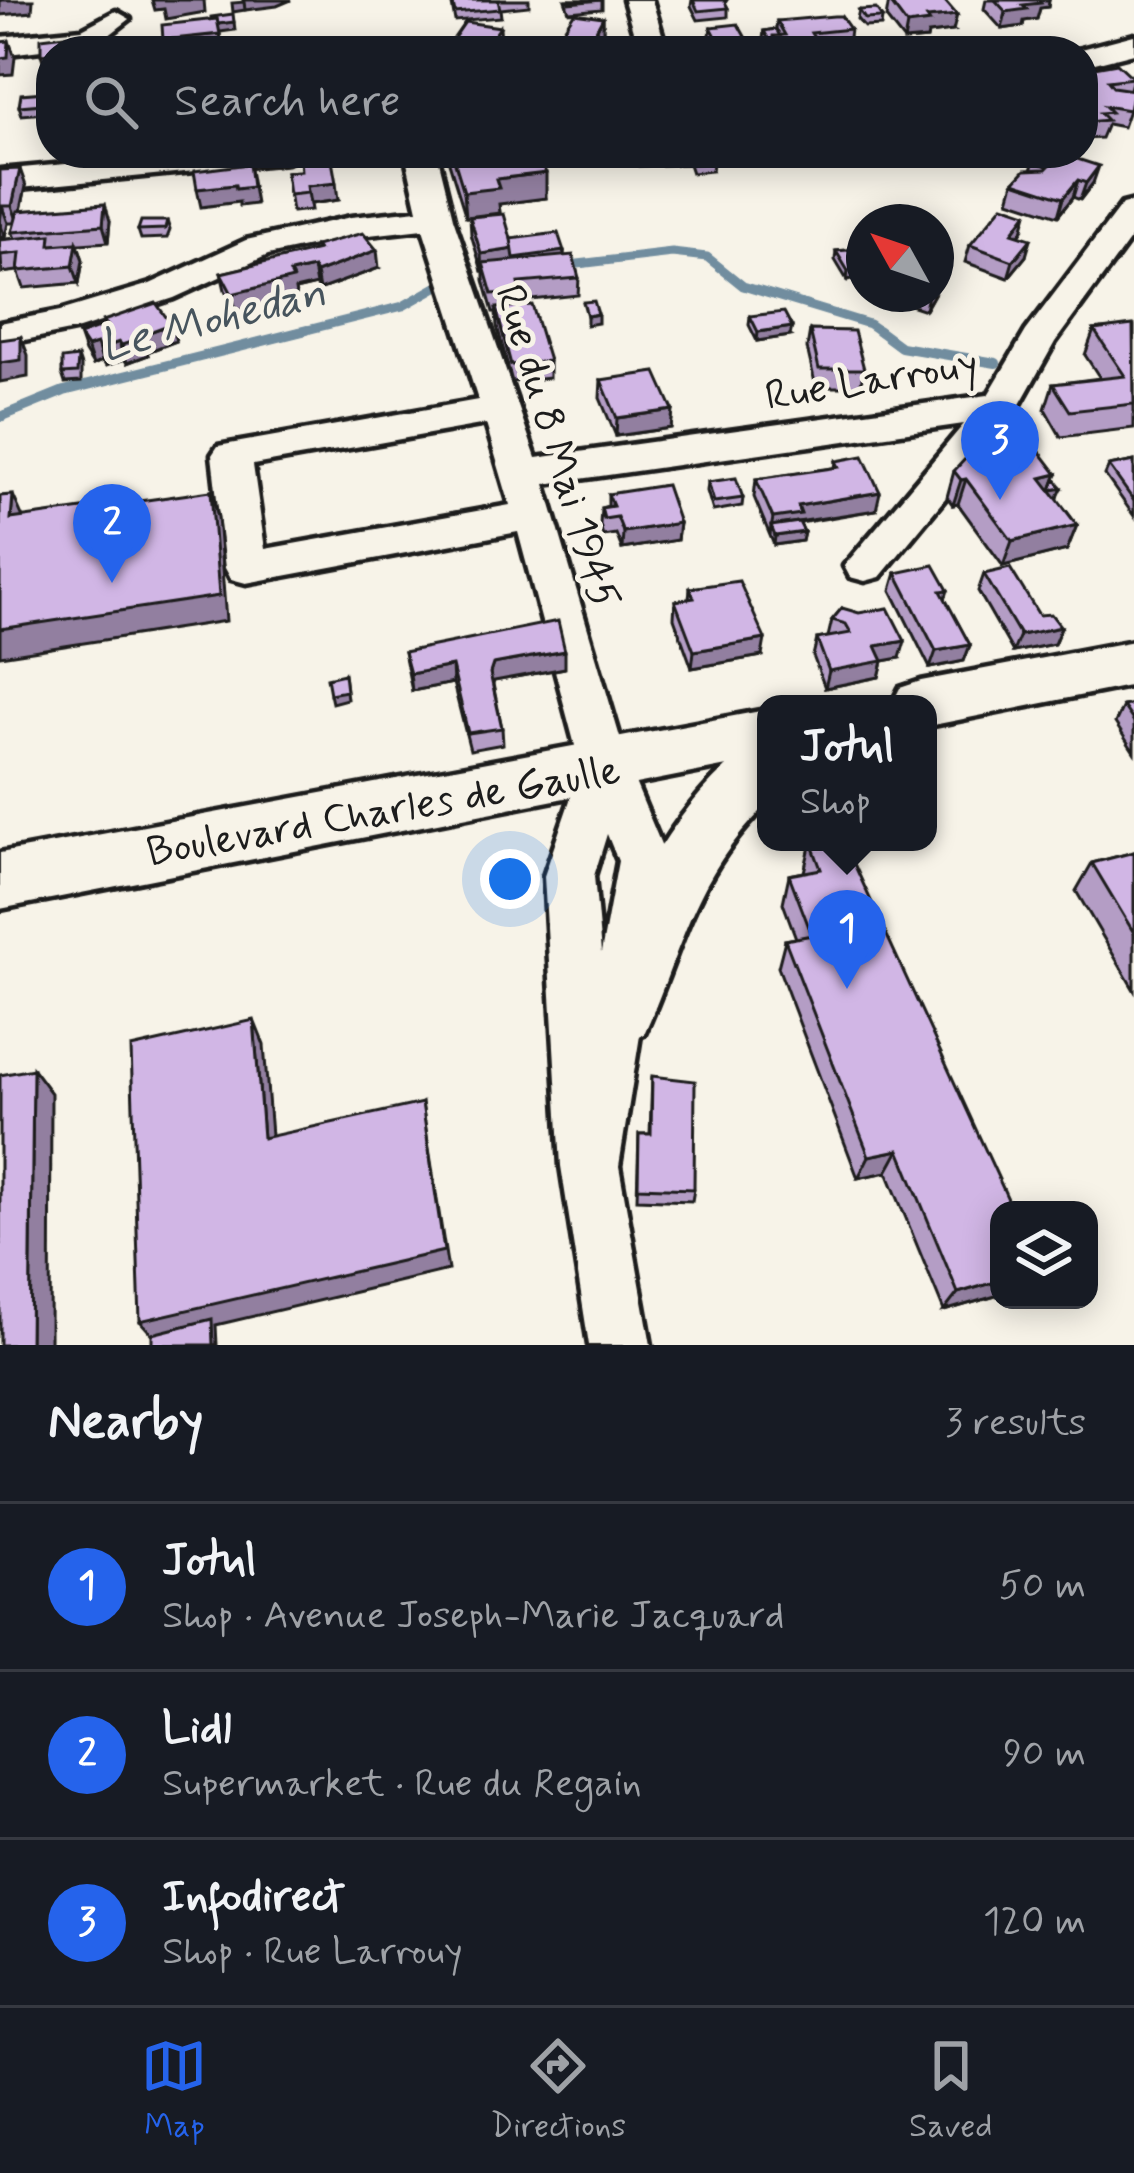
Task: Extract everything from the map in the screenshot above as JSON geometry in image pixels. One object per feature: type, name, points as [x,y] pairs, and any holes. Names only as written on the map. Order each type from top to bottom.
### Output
[{"type":"main road","points":[[937,701],[1134,663]]},
{"type":"main road","name":"Boulevard Charles de Gaulle","points":[[0,880],[757,736]]},
{"type":"main road","points":[[620,1012],[667,883],[728,801],[757,775]]},
{"type":"street","points":[[638,0],[649,36]]},
{"type":"street","points":[[92,36],[116,19]]},
{"type":"street","points":[[0,46],[36,43]]},
{"type":"street","points":[[1098,53],[1134,44]]},
{"type":"street","points":[[0,180],[128,168]]},
{"type":"street","name":"Rue du 8 Mai 1945","points":[[424,168],[436,218],[522,474],[605,768],[643,861],[590,1166]]},
{"type":"street","name":"Rue Larrouy","points":[[522,474],[1001,406],[1039,339],[1134,211]]},
{"type":"street","points":[[0,334],[66,321],[161,291],[258,247],[351,227],[436,218]]},
{"type":"street","points":[[866,566],[1001,406]]},
{"type":"street","points":[[502,409],[232,455],[246,568],[532,515]]},
{"type":"street","points":[[605,768],[569,876],[590,1166],[620,1345]]},
{"type":"building","points":[[452,0],[498,0],[500,9],[455,13]]},
{"type":"building","points":[[693,0],[724,0],[728,8],[698,11]]},
{"type":"building","points":[[944,0],[957,15],[907,25],[889,1]]},
{"type":"building","points":[[995,0],[1039,0],[1041,3],[1006,12]]},
{"type":"building","points":[[876,9],[882,18],[865,19],[859,10]]},
{"type":"building","points":[[574,13],[603,17],[593,36],[560,36]]},
{"type":"building","points":[[233,14],[234,22],[211,20],[211,17]]},
{"type":"building","points":[[841,16],[850,29],[813,36],[773,36],[785,35],[777,21]]},
{"type":"building","points":[[217,19],[220,34],[163,36],[162,25]]},
{"type":"building","points":[[465,22],[500,27],[494,36],[455,36]]},
{"type":"building","points":[[738,24],[745,36],[716,36],[711,27]]},
{"type":"building","points":[[9,41],[8,57],[0,58],[0,42]]},
{"type":"building","points":[[1117,63],[1133,78],[1108,81],[1113,87],[1133,90],[1129,110],[1105,106],[1111,112],[1100,113],[1107,120],[1098,121],[1098,66]]},
{"type":"building","points":[[36,93],[36,105],[19,106],[21,94]]},
{"type":"building","points":[[250,168],[252,187],[197,189],[194,171]]},
{"type":"building","points":[[333,168],[336,183],[307,186],[308,193],[289,195],[286,172]]},
{"type":"building","points":[[457,168],[544,168],[546,173],[496,179],[499,188],[464,192]]},
{"type":"building","points":[[1097,168],[1086,183],[1078,180],[1063,198],[1014,182],[1025,170]]},
{"type":"building","points":[[20,169],[12,206],[2,206],[0,214],[0,170]]},
{"type":"building","points":[[105,204],[103,225],[12,232],[18,211]]},
{"type":"building","points":[[1003,205],[1027,213],[1012,233],[1031,239],[1013,261],[970,245]]},
{"type":"building","points":[[504,214],[514,249],[481,254],[470,217]]},
{"type":"building","points":[[141,221],[167,221],[165,229],[138,230]]},
{"type":"building","points":[[363,233],[377,250],[316,273],[313,268],[290,273],[293,279],[232,294],[221,273],[318,250],[315,246]]},
{"type":"building","points":[[558,233],[564,251],[514,258],[511,239]]},
{"type":"building","points":[[51,235],[50,245],[77,243],[73,266],[18,271],[20,253],[0,255],[0,240]]},
{"type":"building","points":[[573,255],[579,278],[519,283],[521,292],[492,294],[483,263]]},
{"type":"building","points":[[594,301],[598,314],[587,316],[583,302]]},
{"type":"building","points":[[156,303],[171,324],[141,335],[143,338],[100,349],[97,344],[87,347],[79,335],[107,325],[103,321]]},
{"type":"building","points":[[532,305],[549,361],[511,365],[496,308]]},
{"type":"building","points":[[784,312],[792,327],[758,332],[750,316]]},
{"type":"building","points":[[1133,325],[1134,404],[1070,411],[1053,384],[1125,376],[1094,330]]},
{"type":"building","points":[[810,330],[854,331],[864,369],[819,369]]},
{"type":"building","points":[[21,337],[21,360],[0,363],[0,340]]},
{"type":"building","points":[[78,357],[77,373],[62,374],[62,359]]},
{"type":"building","points":[[656,372],[673,410],[617,418],[601,380]]},
{"type":"building","points":[[1013,437],[1037,448],[1057,474],[1041,478],[1077,525],[1012,541],[966,479],[961,480],[954,471],[978,445],[998,454]]},
{"type":"building","points":[[863,456],[880,492],[798,506],[801,514],[773,518],[756,479],[839,467],[836,461]]},
{"type":"building","points":[[1134,461],[1134,501],[1109,466]]},
{"type":"building","points":[[736,478],[743,498],[714,502],[708,482]]},
{"type":"building","points":[[666,485],[679,523],[623,532],[617,517],[604,519],[601,508],[613,506],[608,494]]},
{"type":"building","points":[[211,491],[219,596],[0,629],[0,496],[13,495],[11,519]]},
{"type":"building","points":[[799,522],[804,532],[775,536],[771,526]]},
{"type":"building","points":[[934,565],[948,590],[941,591],[970,645],[936,651],[896,573]]},
{"type":"building","points":[[1010,568],[1039,615],[1051,614],[1061,627],[1020,635],[984,574]]},
{"type":"building","points":[[739,581],[765,639],[694,651],[675,601],[694,598],[690,588]]},
{"type":"building","points":[[842,608],[859,613],[888,608],[905,641],[876,646],[883,661],[829,671],[817,639],[851,633],[846,624],[832,620]]},
{"type":"building","points":[[558,621],[565,651],[493,664],[490,673],[502,728],[468,733],[452,666],[410,674],[404,652]]},
{"type":"building","points":[[344,674],[346,691],[330,694],[327,678]]},
{"type":"building","points":[[1134,704],[1134,722],[1123,706]]},
{"type":"building","points":[[814,851],[848,851],[1009,1201],[990,1201],[990,1284],[958,1293],[899,1150],[869,1156],[785,940],[812,935],[789,875],[821,869]]},
{"type":"building","points":[[1134,852],[1134,933],[1092,863]]},
{"type":"building","points":[[254,1020],[263,1138],[422,1103],[444,1251],[140,1321],[131,1048]]},
{"type":"building","points":[[33,1069],[30,1345],[0,1345],[0,1075]]},
{"type":"building","points":[[652,1076],[695,1081],[694,1189],[638,1187],[639,1134],[651,1134]]},
{"type":"building","points":[[212,1319],[213,1345],[152,1345],[152,1334]]},
{"type":"waterway","name":"Le Mohedan","points":[[561,266],[672,253],[707,257],[743,286],[869,324],[882,333]]},
{"type":"waterway","name":"Le Mohedan","points":[[307,330],[403,306],[440,285]]},
{"type":"waterway","name":"Le Mohedan","points":[[0,417],[64,391],[307,330]]},
{"type":"waterway","name":"Le Mohedan","points":[[295,333],[307,330]]},
{"type":"waterway","name":"Le Mohedan","points":[[878,330],[901,347],[996,363]]},
{"type":"place","name":"Infodirect","points":[[1000,500]]},
{"type":"place","name":"Lidl","points":[[112,583]]},
{"type":"place","name":"Jotul","points":[[847,989]]}]
